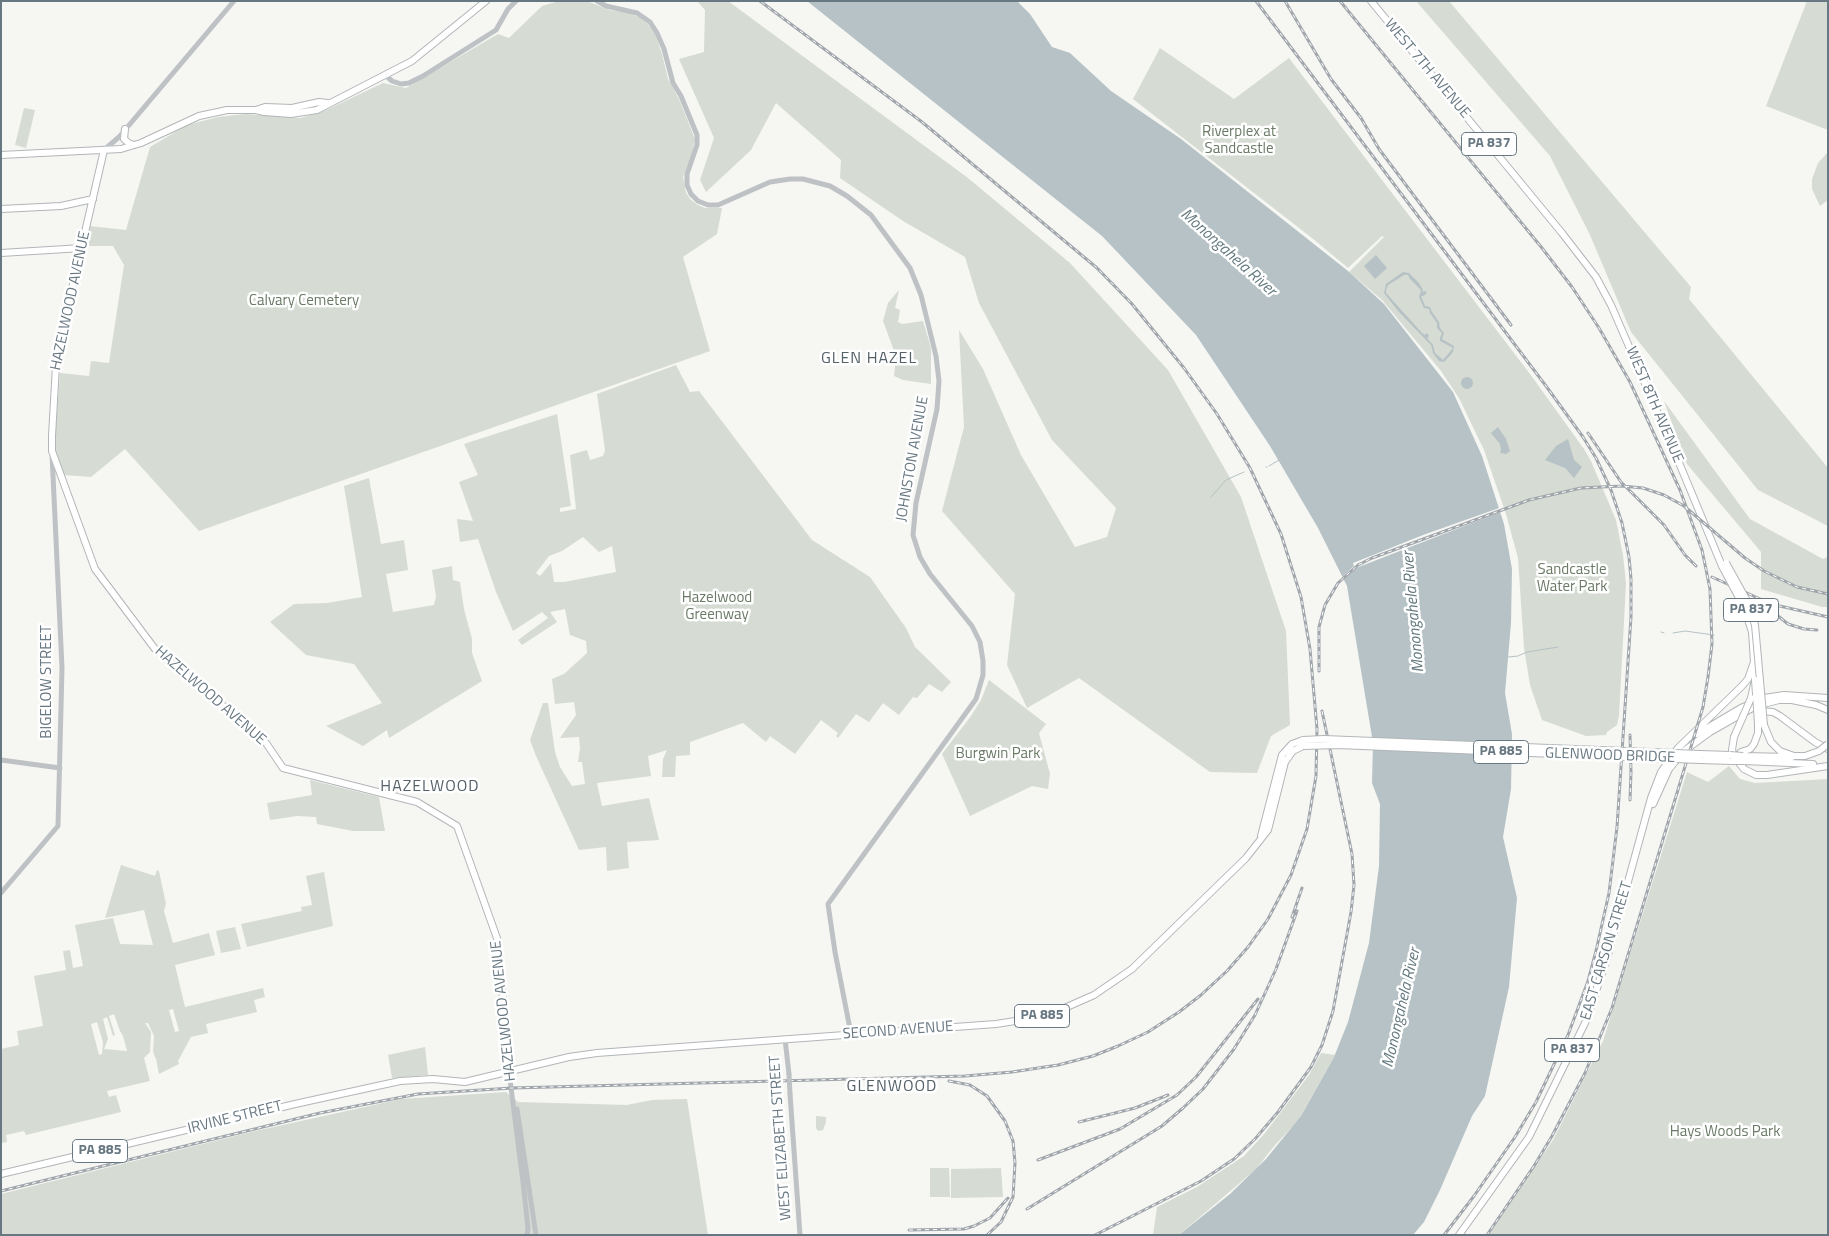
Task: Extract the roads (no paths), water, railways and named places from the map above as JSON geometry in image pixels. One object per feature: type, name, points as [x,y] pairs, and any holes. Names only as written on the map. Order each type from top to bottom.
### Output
[{"type":"main road","points":[[1,155],[120,149],[135,145],[199,116],[227,110],[256,110],[265,107],[292,108],[320,102],[328,103],[412,62],[486,1]]},
{"type":"main road","name":"WEST 7TH AVENUE","points":[[1371,1],[1557,226],[1596,277]]},
{"type":"main road","points":[[125,130],[125,140],[135,145]]},
{"type":"main road","name":"HAZELWOOD AVENUE","points":[[104,150],[56,365],[52,451],[97,574],[155,649],[257,734],[266,743],[283,768],[417,802],[457,826],[498,941],[509,1072]]},
{"type":"main road","points":[[1,209],[62,206],[93,199]]},
{"type":"main road","points":[[1,253],[82,248]]},
{"type":"main road","name":"WEST 8TH AVENUE","points":[[1596,277],[1615,314],[1724,565]]},
{"type":"main road","name":"PA 837","points":[[1639,843],[1661,772],[1678,748],[1748,679],[1754,662],[1752,632],[1748,616],[1724,565]]},
{"type":"main road","name":"PA 837","points":[[1724,565],[1746,599],[1756,625],[1761,724],[1778,750],[1794,756],[1806,756]]},
{"type":"main road","points":[[1743,756],[1754,744],[1761,724],[1754,662]]},
{"type":"main road","points":[[1755,680],[1751,698],[1734,736],[1732,750],[1735,758],[1744,770],[1756,775],[1766,775],[1828,765]]},
{"type":"main road","points":[[1678,748],[1725,716],[1764,698],[1784,694],[1828,698]]},
{"type":"main road","name":"PA 837","points":[[1639,843],[1660,788],[1676,760],[1694,742],[1756,706],[1779,700],[1805,702],[1828,710]]},
{"type":"main road","points":[[1737,717],[1756,711],[1772,712],[1788,721],[1815,742],[1828,746]]},
{"type":"main road","name":"SECOND AVENUE","points":[[472,1081],[568,1057],[594,1054],[1010,1022],[1045,1015],[1086,999],[1132,969],[1246,858],[1268,830],[1271,823],[1285,762],[1293,751],[1303,743]]},
{"type":"main road","name":"GLENWOOD BRIDGE","points":[[1303,743],[1730,757]]},
{"type":"main road","points":[[1730,757],[1786,758],[1806,756],[1828,746]]},
{"type":"main road","name":"GLENWOOD BRIDGE","points":[[1700,757],[1720,755],[1730,757]]},
{"type":"main road","points":[[1743,756],[1828,765]]},
{"type":"main road","name":"EAST CARSON STREET","points":[[1459,1235],[1529,1137],[1586,1021],[1596,994],[1639,843]]},
{"type":"main road","name":"IRVINE STREET","points":[[1,1174],[389,1083],[422,1079],[459,1082],[472,1081]]},
{"type":"street","points":[[104,150],[125,130],[234,1]]},
{"type":"street","points":[[385,75],[392,81],[401,84],[409,83],[423,76],[496,30],[508,9],[516,1]]},
{"type":"street","name":"JOHNSTON AVENUE","points":[[597,1],[606,6],[627,9],[637,13],[650,22],[657,33],[673,83],[681,96],[697,135],[698,145],[687,174],[687,186],[691,194],[698,201],[718,206],[770,182],[796,179],[830,186],[847,196],[871,216],[910,268],[921,295],[936,356],[939,381],[937,409],[916,503],[913,535],[920,557],[930,574],[972,626],[980,642],[983,675],[976,699],[828,904],[851,1034]]},
{"type":"street","name":"BIGELOW STREET","points":[[1,893],[58,826],[62,668],[52,451]]},
{"type":"street","points":[[1,760],[60,768]]},
{"type":"street","name":"WEST ELIZABETH STREET","points":[[785,1039],[800,1235]]},
{"type":"street","name":"HAZELWOOD AVENUE","points":[[509,1072],[527,1216],[527,1235]]},
{"type":"street","name":"HAZELWOOD AVENUE","points":[[514,1105],[516,1107],[536,1234]]},
{"type":"water","name":"Monongahela River","points":[[807,1],[1017,1],[1030,14],[1052,47],[1070,53],[1111,91],[1181,139],[1348,271],[1384,304],[1453,392],[1482,456],[1504,524],[1512,569],[1511,623],[1505,693],[1512,734],[1511,789],[1503,837],[1517,898],[1509,987],[1485,1096],[1472,1116],[1424,1222],[1413,1235],[1179,1235],[1230,1194],[1266,1159],[1301,1116],[1334,1057],[1348,1022],[1369,943],[1379,866],[1380,804],[1372,783],[1373,743],[1347,586],[1318,528],[1270,446],[1196,335],[1102,236]]},
{"type":"water","points":[[1376,255],[1387,268],[1375,279],[1364,266]]},
{"type":"water","points":[[1403,272],[1409,273],[1419,283],[1423,290],[1422,292],[1425,291],[1427,293],[1421,296],[1425,306],[1430,307],[1439,322],[1440,328],[1444,333],[1442,339],[1454,346],[1453,352],[1444,362],[1439,361],[1433,353],[1431,345],[1399,312],[1384,293],[1386,284]],"holes":[[[1404,275],[1408,275],[1421,290],[1419,297],[1424,308],[1429,309],[1437,323],[1437,328],[1442,333],[1440,341],[1453,348],[1443,360],[1435,353],[1433,345],[1427,338],[1429,336],[1427,333],[1425,335],[1422,333],[1386,293],[1388,285]]]},
{"type":"water","points":[[1467,377],[1473,383],[1467,389],[1461,383]]},
{"type":"water","points":[[1498,427],[1506,439],[1510,451],[1506,454],[1500,453],[1500,444],[1491,433]]},
{"type":"water","points":[[1568,439],[1574,460],[1582,467],[1574,478],[1565,468],[1545,460],[1556,446]]},
{"type":"waterway","points":[[1269,466],[1279,460]]},
{"type":"waterway","points":[[1211,497],[1226,480],[1244,472]]},
{"type":"waterway","points":[[1673,633],[1685,631],[1714,635]]},
{"type":"waterway","points":[[1508,657],[1558,647]]},
{"type":"railway","points":[[1,1191],[320,1113],[418,1094],[512,1088],[965,1076],[1012,1072],[1058,1065],[1093,1056],[1118,1046],[1148,1032],[1179,1012],[1227,971],[1248,947],[1268,919],[1291,875],[1307,829],[1316,776],[1317,729],[1310,649],[1301,597],[1281,534],[1250,468],[1217,414],[1184,368],[1132,304],[1097,268],[922,122],[760,1]]},
{"type":"railway","points":[[1256,1],[1583,437],[1596,458],[1611,490],[1622,523],[1629,557],[1631,617],[1617,827],[1609,893],[1588,981],[1568,1035],[1536,1102],[1515,1137],[1444,1235]]},
{"type":"railway","points":[[1285,1],[1331,79],[1361,118],[1379,149],[1511,325]]},
{"type":"railway","points":[[1340,1],[1542,248],[1572,287],[1599,328],[1630,382],[1680,490],[1702,550],[1710,589],[1712,644],[1703,707],[1612,1008],[1585,1073],[1552,1136],[1487,1235]]},
{"type":"railway","points":[[1588,433],[1621,482],[1664,525],[1685,555],[1696,566]]},
{"type":"railway","points":[[1319,671],[1319,627],[1325,605],[1338,583],[1358,565],[1372,558],[1529,500],[1581,488],[1622,486],[1643,488],[1664,495],[1684,506],[1745,558],[1764,571],[1797,587],[1828,594]]},
{"type":"railway","points":[[1712,577],[1771,604],[1828,617]]},
{"type":"railway","points":[[1762,603],[1788,624],[1804,629],[1817,630]]},
{"type":"railway","points":[[1095,1235],[1201,1181],[1234,1159],[1255,1139],[1278,1112],[1311,1067],[1322,1045],[1333,1011],[1354,885],[1352,854],[1322,711]]},
{"type":"railway","points":[[1630,735],[1630,800]]},
{"type":"railway","points":[[1292,917],[1302,888]]},
{"type":"railway","points":[[1027,1209],[1162,1126],[1203,1089],[1234,1049],[1255,1015],[1276,969],[1297,911]]},
{"type":"railway","points":[[1038,1160],[1120,1129],[1177,1095],[1196,1077],[1258,999]]},
{"type":"railway","points":[[949,1081],[970,1085],[987,1096],[1005,1121],[1013,1141],[1015,1163],[1013,1197],[1001,1222],[987,1235]]},
{"type":"railway","points":[[1079,1122],[1135,1108],[1168,1095]]},
{"type":"railway","points":[[909,1230],[964,1229],[974,1226],[990,1218],[1008,1198]]},
{"type":"district","name":"GLEN HAZEL","points":[[869,359]]},
{"type":"district","name":"HAZELWOOD","points":[[430,787]]},
{"type":"district","name":"GLENWOOD","points":[[892,1087]]},
{"type":"park label","name":"Riverplex at Sandcastle","points":[[1239,140]]},
{"type":"park label","name":"Calvary Cemetery","points":[[304,301]]},
{"type":"park label","name":"Sandcastle Water Park","points":[[1572,578]]},
{"type":"park label","name":"Hazelwood Greenway","points":[[717,606]]},
{"type":"park label","name":"Burgwin Park","points":[[998,754]]},
{"type":"park label","name":"Hays Woods Park","points":[[1725,1132]]}]
